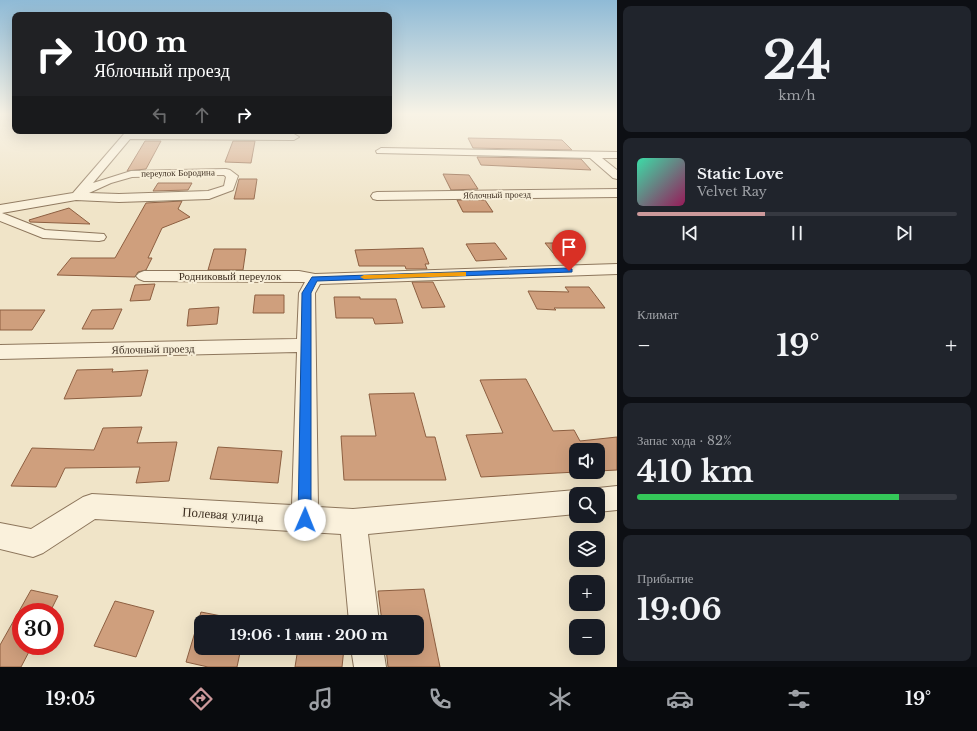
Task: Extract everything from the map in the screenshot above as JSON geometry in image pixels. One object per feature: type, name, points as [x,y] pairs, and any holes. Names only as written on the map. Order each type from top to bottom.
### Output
[{"type":"street","points":[[78,195],[120,144]]},
{"type":"street","points":[[381,151],[617,155]]},
{"type":"street","points":[[593,155],[617,176]]},
{"type":"street","name":"переулок Бородина","points":[[0,209],[78,195],[119,198],[209,196],[229,188],[232,176],[226,172],[131,174],[107,181],[78,195]]},
{"type":"street","name":"Яблочный проезд","points":[[377,196],[617,193]]},
{"type":"street","points":[[0,216],[42,234],[99,237]]},
{"type":"street","points":[[305,520],[306,293],[315,279],[617,269]]},
{"type":"street","name":"Родниковый переулок","points":[[144,276],[299,276],[315,279]]},
{"type":"street","name":"Яблочный проезд","points":[[0,352],[306,345]]},
{"type":"street","points":[[605,499],[617,498]]},
{"type":"street","name":"Полевая улица","points":[[0,536],[33,543],[92,506],[352,522],[569,503]]},
{"type":"street","points":[[352,522],[363,615]]},
{"type":"street","points":[[368,655],[370,667]]},
{"type":"building","points":[[143,144],[159,144],[146,169],[127,171]]},
{"type":"building","points":[[232,144],[254,144],[251,163],[225,162]]},
{"type":"building","points":[[471,144],[566,144],[572,150],[473,148]]},
{"type":"building","points":[[477,157],[581,159],[591,170],[481,165]]},
{"type":"building","points":[[443,174],[469,175],[478,189],[451,190]]},
{"type":"building","points":[[239,179],[257,179],[254,199],[234,199]]},
{"type":"building","points":[[158,183],[192,183],[188,190],[153,191]]},
{"type":"building","points":[[457,200],[485,200],[493,212],[463,212]]},
{"type":"building","points":[[182,201],[178,209],[190,217],[162,228],[148,258],[152,258],[146,270],[138,272],[135,277],[57,275],[71,258],[115,258],[146,203]]},
{"type":"building","points":[[69,208],[90,224],[30,222],[29,220]]},
{"type":"building","points":[[495,243],[507,259],[476,261],[466,244]]},
{"type":"building","points":[[545,243],[566,243],[581,259],[558,259]]},
{"type":"building","points":[[423,248],[429,264],[425,264],[427,269],[406,269],[405,266],[359,266],[355,250]]},
{"type":"building","points":[[214,249],[246,249],[243,270],[208,270]]},
{"type":"building","points":[[412,282],[433,282],[445,307],[422,308]]},
{"type":"building","points":[[155,284],[150,300],[130,301],[135,285]]},
{"type":"building","points":[[565,287],[589,287],[605,308],[554,308],[556,310],[537,309],[528,291],[569,292]]},
{"type":"building","points":[[255,295],[284,295],[284,313],[253,313]]},
{"type":"building","points":[[334,297],[396,299],[403,323],[375,324],[373,318],[336,318]]},
{"type":"building","points":[[219,307],[217,324],[187,326],[189,309]]},
{"type":"building","points":[[122,309],[113,329],[82,329],[92,310]]},
{"type":"building","points":[[0,310],[45,310],[32,330],[0,330]]},
{"type":"building","points":[[113,369],[112,372],[148,370],[141,396],[64,399],[77,370]]},
{"type":"building","points":[[526,379],[553,431],[574,430],[580,441],[617,437],[617,470],[605,471],[605,443],[569,443],[569,472],[481,477],[466,435],[503,433],[480,380]]},
{"type":"building","points":[[414,393],[426,437],[435,437],[446,480],[344,480],[341,436],[376,436],[369,394]]},
{"type":"building","points":[[142,427],[137,443],[177,442],[169,481],[136,483],[140,467],[65,468],[56,487],[11,486],[32,448],[94,450],[103,428]]},
{"type":"building","points":[[218,447],[282,451],[278,483],[210,479]]},
{"type":"building","points":[[424,589],[440,667],[388,667],[387,655],[424,655],[424,615],[381,615],[378,591]]},
{"type":"building","points":[[31,590],[58,596],[54,603],[24,603]]},
{"type":"building","points":[[115,601],[154,611],[136,657],[94,646]]},
{"type":"building","points":[[201,612],[216,615],[200,615]]},
{"type":"building","points":[[12,624],[12,655],[27,655],[21,667],[0,667],[0,645]]},
{"type":"building","points":[[194,635],[194,655],[240,655],[237,667],[208,667],[186,662]]},
{"type":"building","points":[[297,655],[343,655],[342,667],[295,667]]},
{"type":"slow traffic","points":[[364,277],[464,274]]},
{"type":"route","points":[[305,520],[306,293],[315,279],[569,271]]}]
